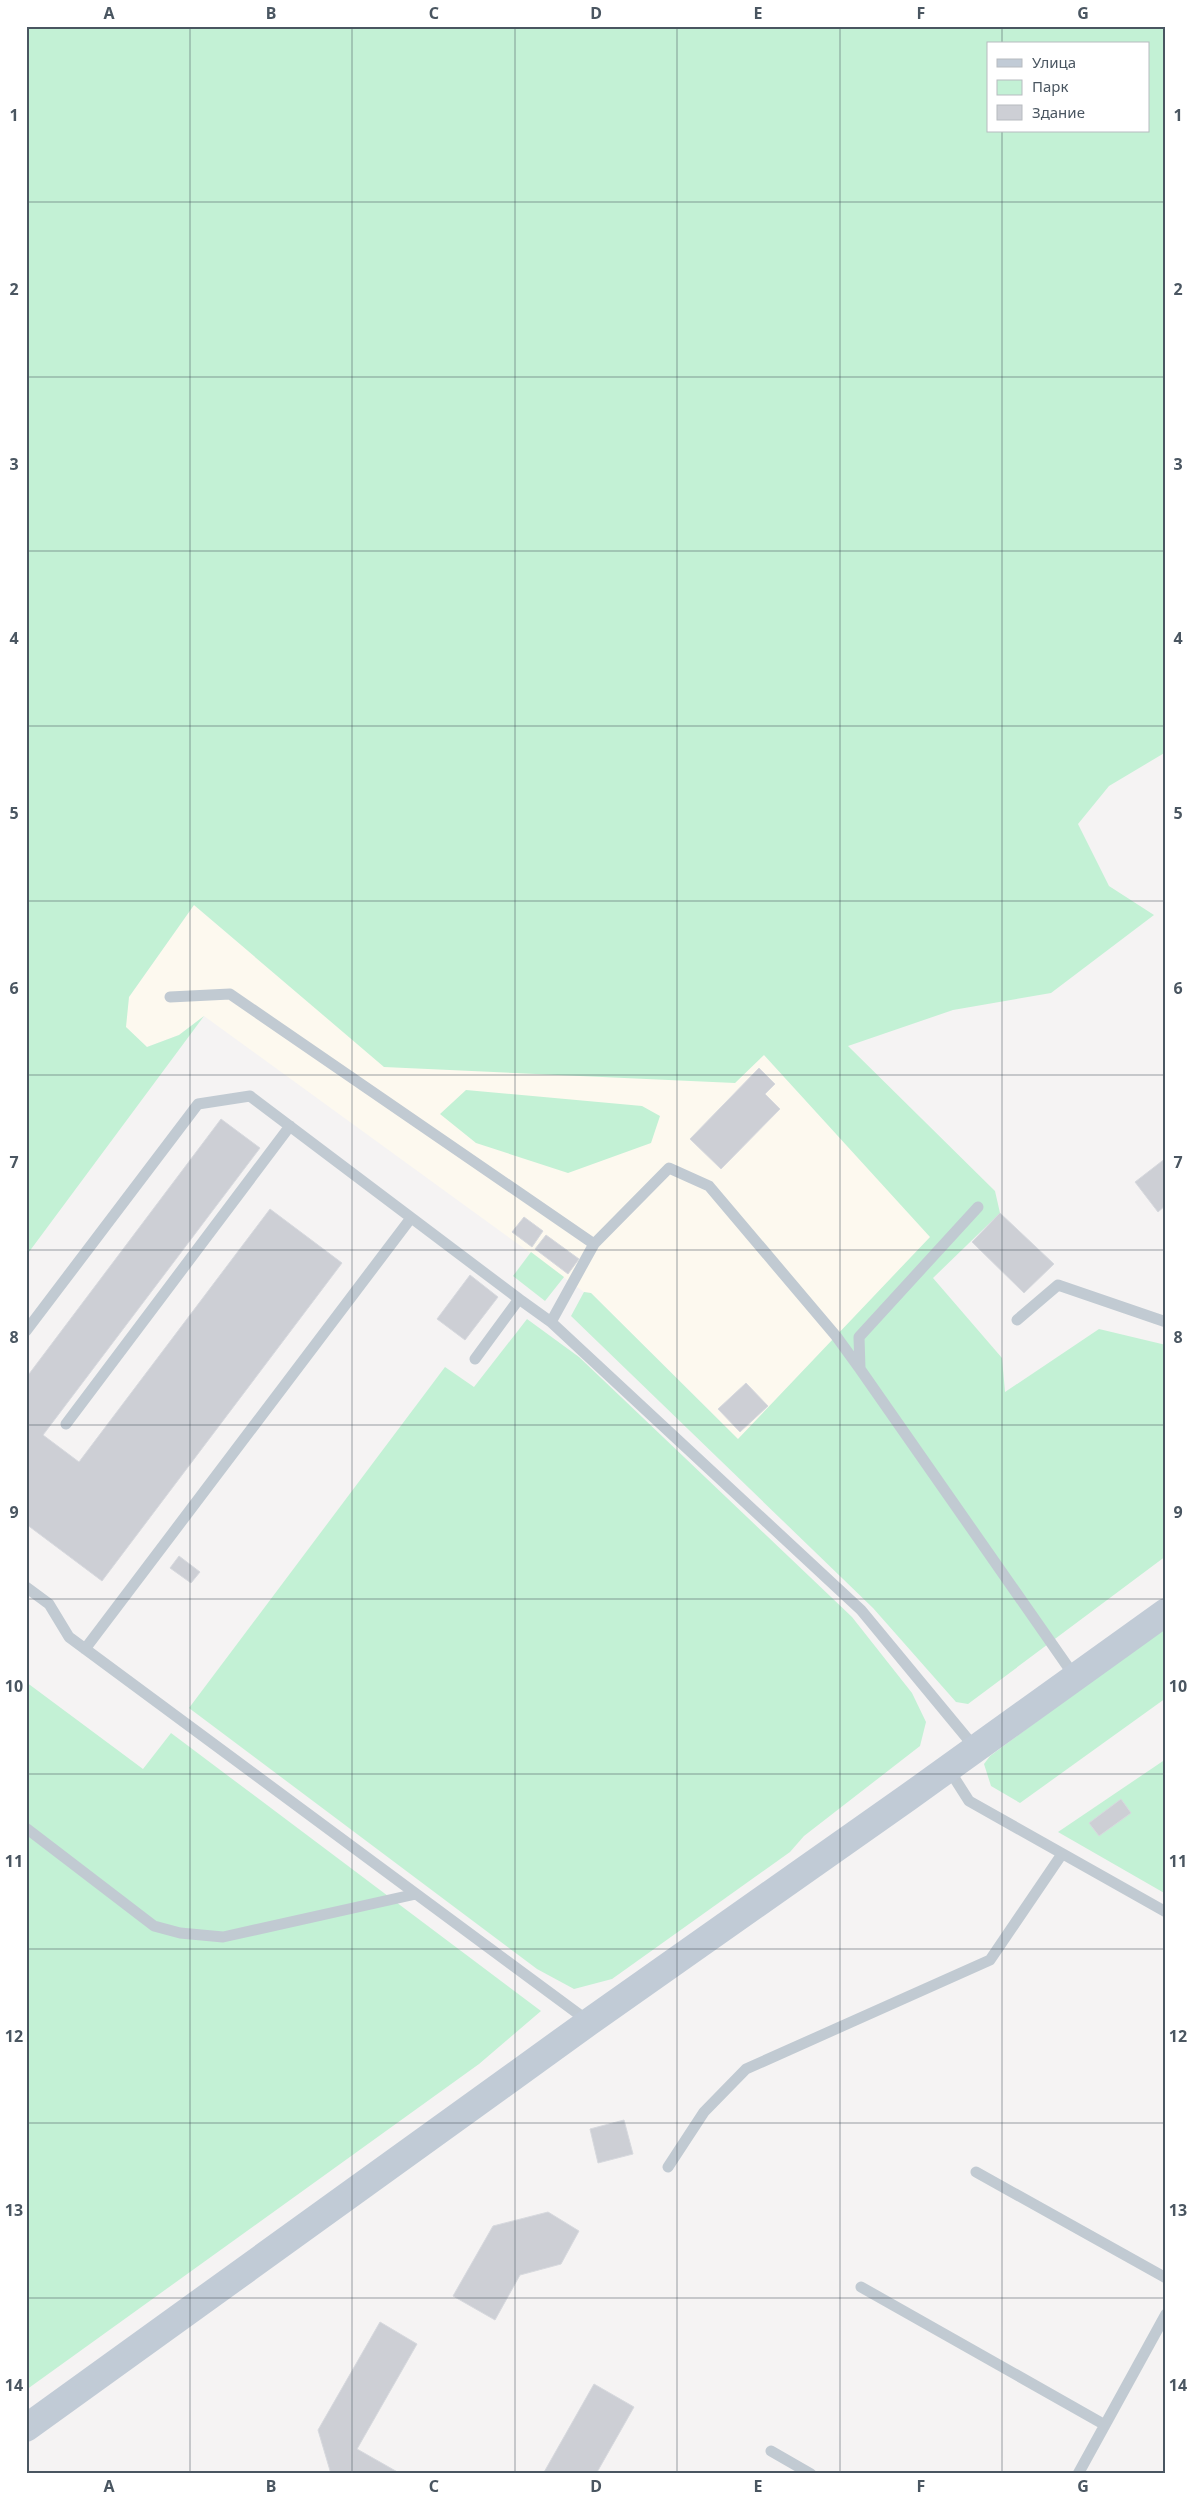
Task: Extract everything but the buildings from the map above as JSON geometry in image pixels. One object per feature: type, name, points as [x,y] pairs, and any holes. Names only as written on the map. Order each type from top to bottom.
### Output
[{"type":"street","points":[[26,2428],[589,2022],[1166,1612]]},
{"type":"lane","points":[[170,997],[230,994],[594,1244]]},
{"type":"lane","points":[[26,1330],[198,1104],[250,1096],[551,1322],[860,1610],[976,1748]]},
{"type":"lane","points":[[66,1424],[290,1126]]},
{"type":"lane","points":[[551,1322],[594,1244],[669,1168],[709,1186],[836,1336],[1075,1677]]},
{"type":"lane","points":[[860,1369],[859,1337],[978,1207]]},
{"type":"lane","points":[[85,1649],[411,1218]]},
{"type":"lane","points":[[1017,1320],[1058,1285],[1166,1322]]},
{"type":"lane","points":[[475,1359],[519,1299]]},
{"type":"lane","points":[[26,1587],[49,1604],[68,1637],[589,2022]]},
{"type":"lane","points":[[948,1768],[969,1801],[1166,1912]]},
{"type":"lane","points":[[26,1828],[154,1926],[180,1933],[223,1936],[416,1894]]},
{"type":"lane","points":[[668,2167],[704,2112],[746,2070],[990,1960],[1062,1854]]},
{"type":"lane","points":[[976,2172],[1166,2278]]},
{"type":"lane","points":[[861,2287],[1104,2425]]},
{"type":"lane","points":[[1078,2474],[1166,2314]]},
{"type":"lane","points":[[770,2451],[811,2474]]},
{"type":"shaded area","points":[[194,905],[385,1067],[764,1055],[931,1237],[738,1439],[591,1293],[584,1292],[204,1016],[179,1035],[147,1047],[125,1027],[129,997]]},
{"type":"green space","points":[[26,26],[1166,26],[1166,752],[1109,786],[1078,824],[1109,886],[1154,915],[1051,993],[953,1010],[848,1046],[995,1191],[1000,1213],[933,1278],[1002,1358],[1005,1392],[1099,1329],[1166,1345],[1166,1556],[968,1704],[956,1702],[873,1608],[571,1316],[584,1292],[591,1293],[738,1439],[930,1237],[764,1055],[735,1083],[384,1067],[194,905],[129,997],[126,1027],[147,1047],[179,1035],[204,1016],[26,1256]]},
{"type":"green space","points":[[466,1090],[642,1106],[660,1116],[651,1143],[568,1173],[476,1143],[440,1114]]},
{"type":"green space","points":[[531,1252],[564,1277],[545,1301],[513,1276]]},
{"type":"green space","points":[[527,1319],[579,1357],[852,1617],[912,1693],[926,1722],[920,1746],[804,1836],[790,1852],[612,1979],[574,1989],[537,1969],[189,1708],[445,1367],[474,1387]]},
{"type":"green space","points":[[1166,1626],[1166,1698],[1020,1803],[991,1786],[984,1764],[990,1756]]},
{"type":"green space","points":[[26,1682],[143,1769],[171,1733],[541,2011],[479,2064],[26,2390]]},
{"type":"green space","points":[[1166,1759],[1166,1894],[1058,1832]]}]
